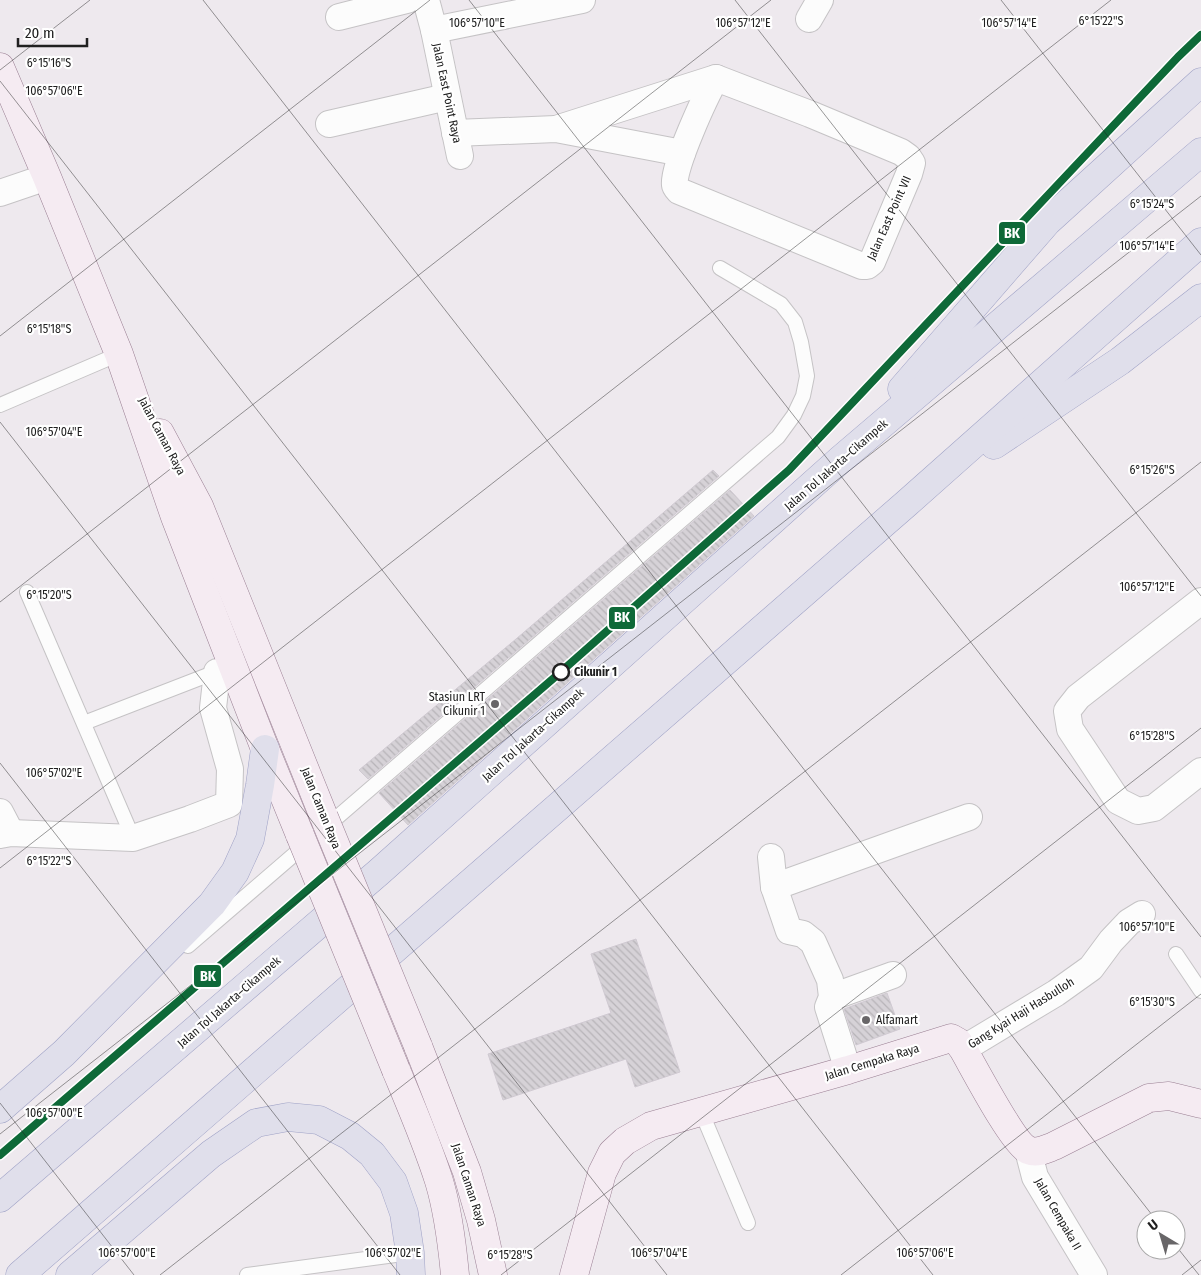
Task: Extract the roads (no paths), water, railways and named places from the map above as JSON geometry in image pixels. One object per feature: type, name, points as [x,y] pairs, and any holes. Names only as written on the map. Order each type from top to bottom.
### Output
[{"type":"highway","points":[[840,460],[1047,222],[1201,82]]},
{"type":"highway","name":"Jalan Tol Jakarta–Cikampek","points":[[0,1198],[379,872],[840,460],[1201,152]]},
{"type":"highway","points":[[20,1275],[907,504],[1201,242]]},
{"type":"highway","points":[[907,504],[1120,361],[1201,298]]},
{"type":"highway","points":[[0,1109],[64,1053],[212,904],[235,872],[250,839],[265,750]]},
{"type":"highway","points":[[70,1275],[211,1154],[256,1123],[288,1117],[319,1120],[350,1136],[372,1154],[393,1182],[404,1213],[411,1264]]},
{"type":"main road","name":"Jalan Caman Raya","points":[[0,67],[47,177],[118,354],[187,512],[311,785],[418,1046],[467,1172],[481,1220],[493,1275]]},
{"type":"main road","name":"Jalan Caman Raya","points":[[187,512],[224,669],[265,750],[285,796],[423,1136],[439,1182],[450,1230],[455,1275]]},
{"type":"main road","name":"Jalan Cempaka Raya","points":[[574,1275],[602,1173],[612,1153],[625,1141],[651,1126],[848,1070],[951,1038],[958,1042],[963,1049]]},
{"type":"main road","points":[[963,1049],[1014,1138],[1028,1150],[1039,1152],[1054,1146],[1149,1098],[1168,1096],[1201,1104]]},
{"type":"street","points":[[339,17],[406,0]]},
{"type":"street","name":"Jalan East Point Raya","points":[[426,0],[458,145],[556,129]]},
{"type":"street","points":[[434,30],[582,0]]},
{"type":"street","points":[[556,129],[716,78]]},
{"type":"street","name":"Jalan East Point VII","points":[[716,78],[901,152],[912,163],[872,262],[867,266],[862,266],[678,191],[675,181],[682,152],[716,78]]},
{"type":"street","points":[[329,124],[447,97]]},
{"type":"street","points":[[556,129],[682,152]]},
{"type":"street","points":[[0,193],[47,177]]},
{"type":"street","points":[[1201,601],[1078,697],[1067,711],[1070,729],[1118,801],[1138,811],[1154,808],[1201,771]]},
{"type":"street","points":[[4,827],[133,838],[228,804],[230,769],[214,708],[224,669]]},
{"type":"street","points":[[774,887],[969,817]]},
{"type":"street","points":[[771,857],[774,887],[789,931],[802,934],[813,942],[830,980],[832,997],[828,1007],[848,1070]]},
{"type":"street","name":"Gang Kyai Haji Hasbulloh","points":[[963,1049],[1056,993],[1091,968],[1111,941],[1129,922],[1142,914]]},
{"type":"street","points":[[832,997],[893,975]]},
{"type":"street","name":"Jalan Cempaka II","points":[[1028,1150],[1035,1177],[1094,1275]]},
{"type":"lane","points":[[64,1053],[778,437],[794,415],[803,396],[807,376],[801,342],[794,322],[781,304],[720,268]]},
{"type":"lane","points":[[0,405],[118,354]]},
{"type":"lane","points":[[27,592],[133,838]]},
{"type":"lane","points":[[84,723],[224,669]]},
{"type":"lane","points":[[1176,954],[1201,991]]},
{"type":"lane","points":[[701,1111],[748,1223]]},
{"type":"lane","points":[[247,1275],[411,1264]]},
{"type":"place","name":"Cikunir 1","points":[[561,672]]},
{"type":"place","name":"Stasiun LRT Cikunir 1","points":[[495,704]]},
{"type":"place","name":"Alfamart","points":[[866,1020]]}]
